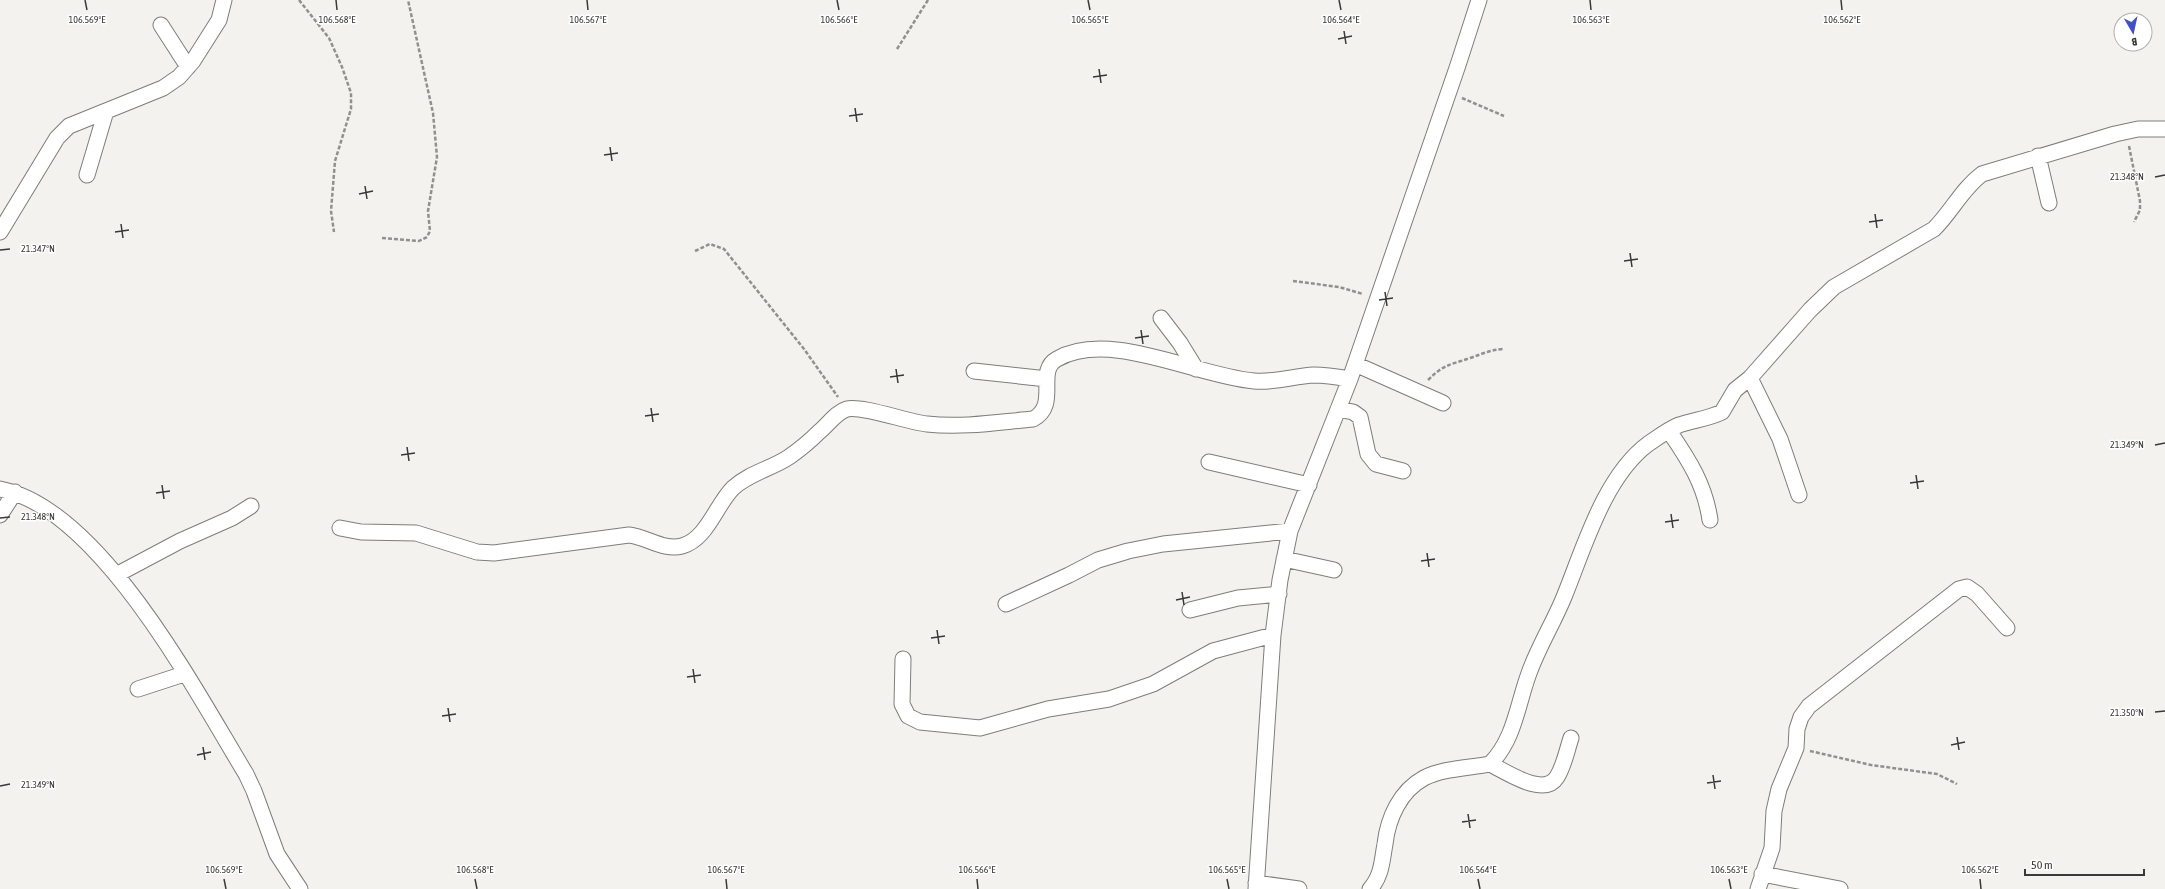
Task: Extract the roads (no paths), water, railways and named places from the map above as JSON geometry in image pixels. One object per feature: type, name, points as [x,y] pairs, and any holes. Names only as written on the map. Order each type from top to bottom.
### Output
[{"type":"street","points":[[0,232],[57,138],[69,126],[163,88],[179,77],[188,67],[219,20],[224,0]]},
{"type":"street","points":[[1299,889],[1256,886],[1273,636],[1284,560],[1290,531],[1355,364],[1449,92],[1479,0]]},
{"type":"street","points":[[161,25],[188,67]]},
{"type":"street","points":[[87,175],[106,111]]},
{"type":"street","points":[[1490,764],[1505,746],[1517,716],[1534,660],[1564,597],[1597,516],[1617,480],[1635,456],[1648,445],[1679,425],[1722,412],[1735,390],[1750,378],[1810,310],[1834,288],[1934,228],[1947,216],[1971,182],[1982,174],[2038,156],[2138,129],[2165,129]]},
{"type":"street","points":[[2038,156],[2049,202]]},
{"type":"street","points":[[1161,318],[1180,343],[1196,369]]},
{"type":"street","points":[[340,528],[361,532],[416,533],[477,552],[494,553],[629,535],[639,536],[668,547],[680,546],[692,542],[733,488],[746,478],[789,457],[846,409],[859,408],[898,419],[945,425],[1033,419],[1042,415],[1046,405],[1047,372],[1055,360],[1069,353],[1091,349],[1119,349],[1196,369],[1255,382],[1275,381],[1315,375],[1350,378]]},
{"type":"street","points":[[1355,364],[1443,403]]},
{"type":"street","points":[[974,371],[1047,379]]},
{"type":"street","points":[[1750,378],[1780,439],[1799,494]]},
{"type":"street","points":[[1338,408],[1353,412],[1360,417],[1366,448],[1376,464],[1402,471]]},
{"type":"street","points":[[1669,431],[1702,486],[1707,502],[1710,520]]},
{"type":"street","points":[[1210,462],[1308,485]]},
{"type":"street","points":[[0,489],[15,492],[33,499],[65,523],[116,575],[144,610],[246,774],[254,791],[277,854],[300,889]]},
{"type":"street","points":[[0,515],[15,492]]},
{"type":"street","points":[[116,575],[180,541],[232,518],[251,506]]},
{"type":"street","points":[[1006,604],[1098,560],[1128,551],[1163,544],[1290,531]]},
{"type":"street","points":[[1284,560],[1334,570]]},
{"type":"street","points":[[1758,889],[1772,848],[1774,811],[1779,789],[1796,748],[1797,729],[1801,717],[1809,706],[1960,589],[1966,587],[1977,594],[2007,628]]},
{"type":"street","points":[[1190,610],[1238,598],[1279,594]]},
{"type":"street","points":[[903,659],[902,704],[908,716],[920,722],[980,728],[996,725],[1034,712],[1109,699],[1153,684],[1213,650],[1273,636]]},
{"type":"street","points":[[138,689],[184,674]]},
{"type":"street","points":[[1370,889],[1375,884],[1381,870],[1386,827],[1392,813],[1410,790],[1424,778],[1440,773],[1490,764],[1537,786],[1548,785],[1557,776],[1571,738]]},
{"type":"street","points":[[1762,874],[1840,889]]}]
